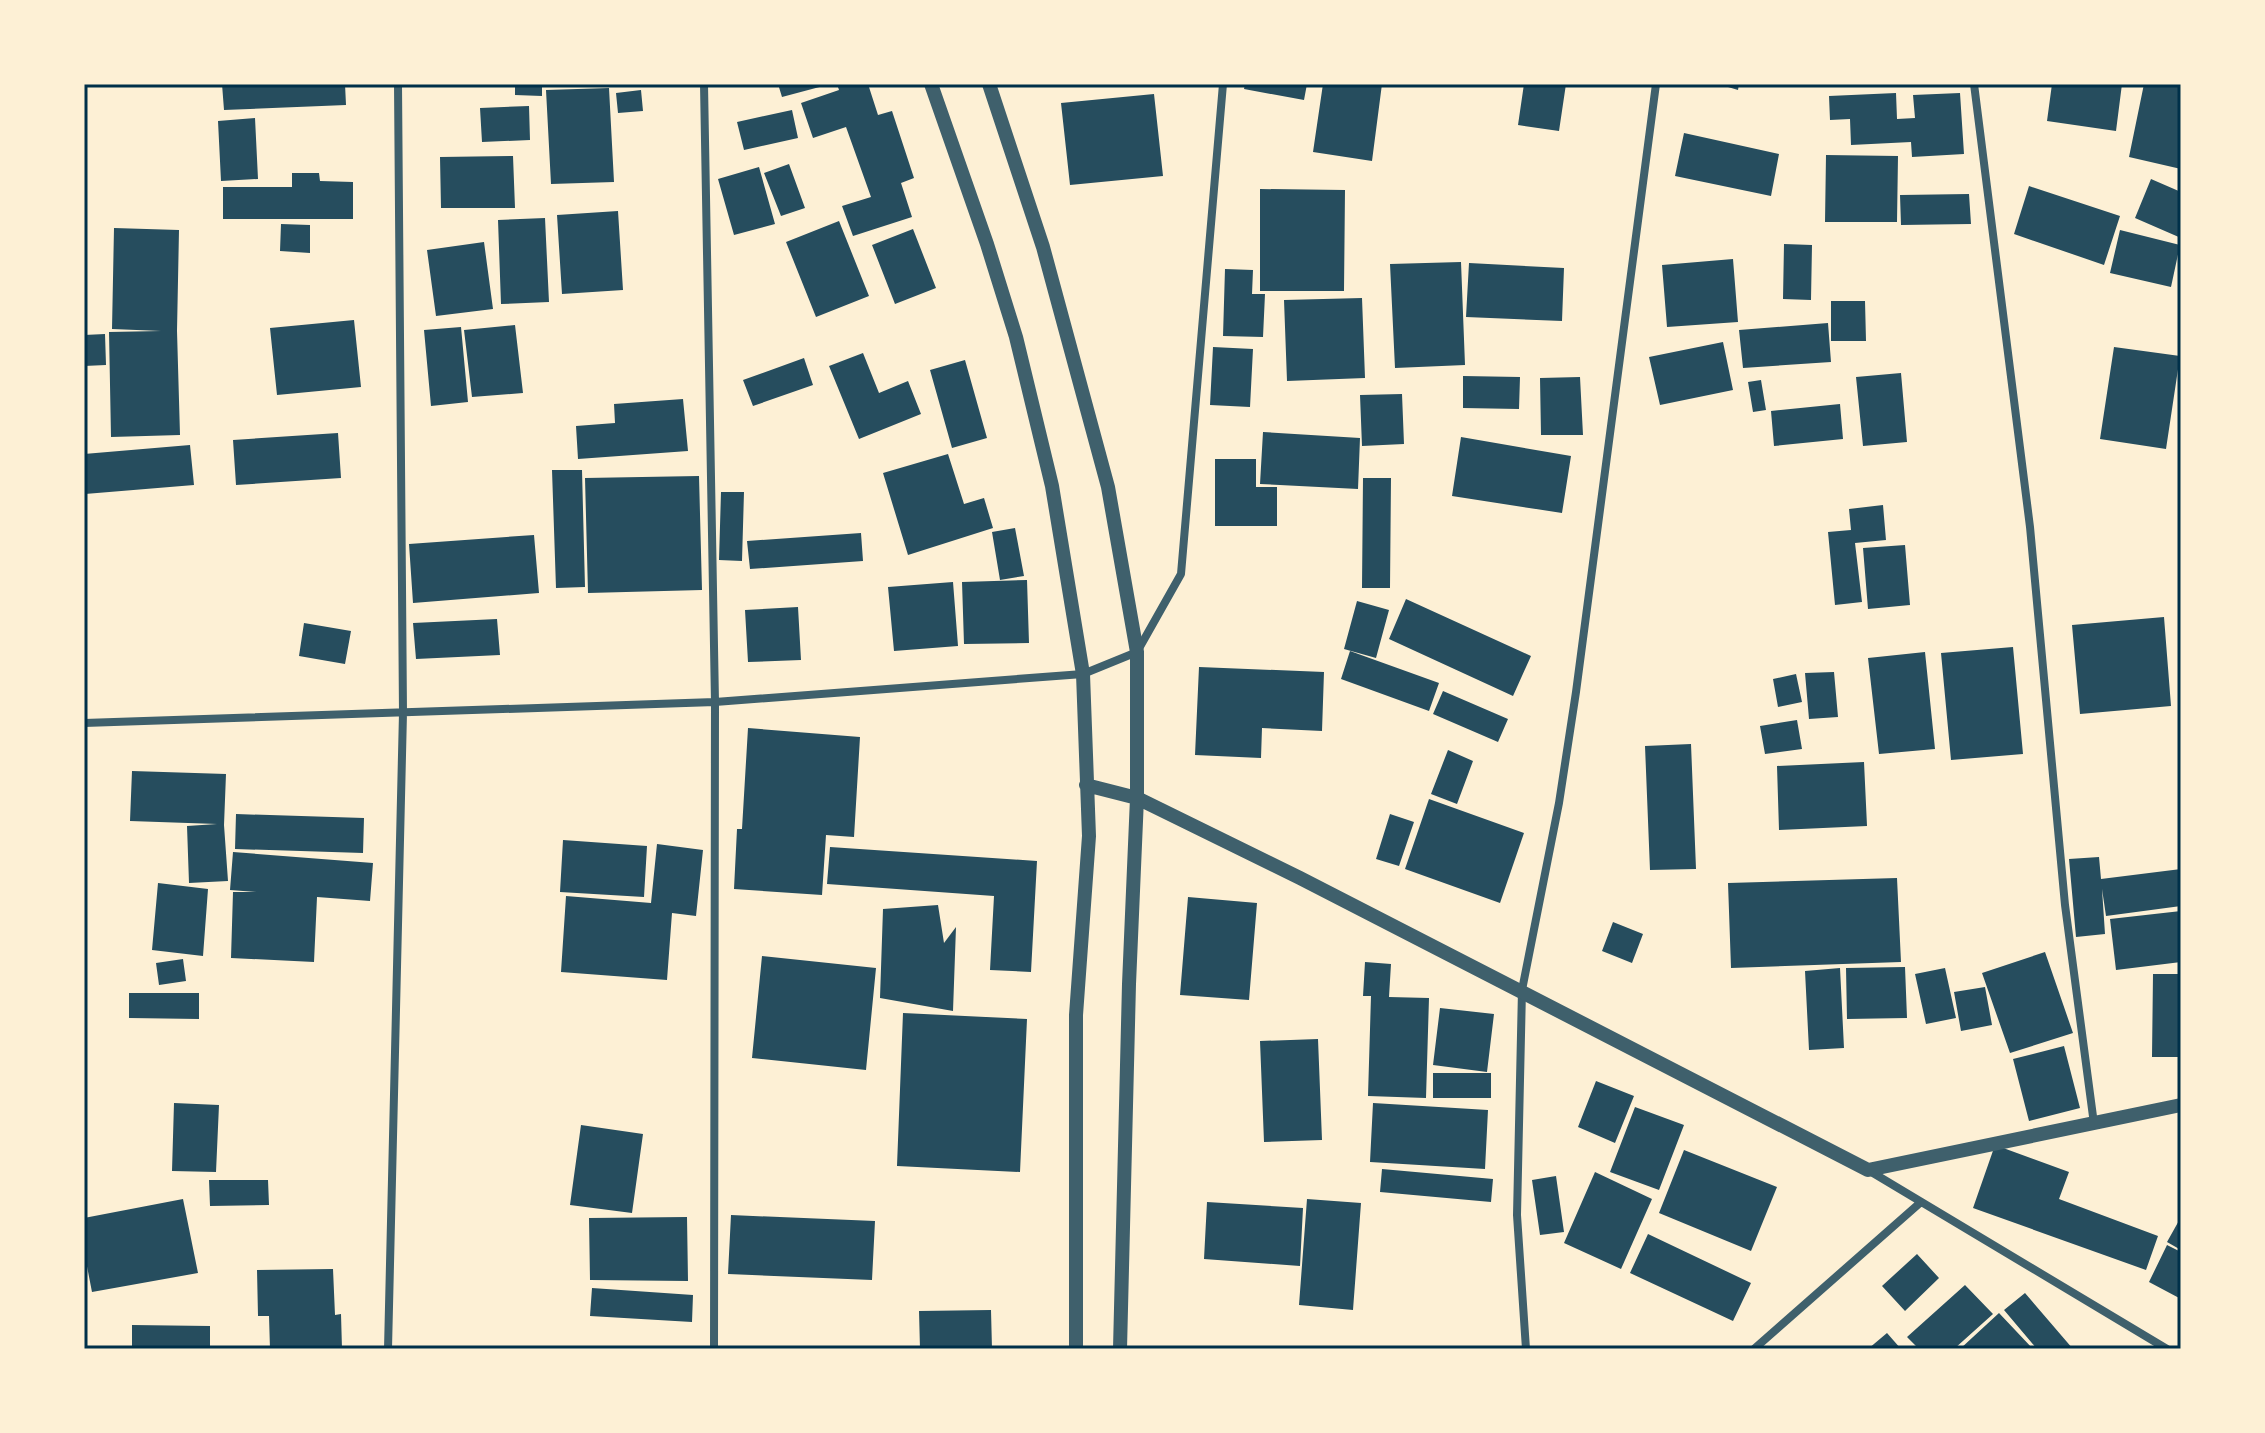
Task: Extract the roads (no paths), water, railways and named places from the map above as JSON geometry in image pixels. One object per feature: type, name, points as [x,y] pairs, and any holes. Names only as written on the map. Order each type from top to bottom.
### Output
[{"type":"street","points":[[388,1349],[403,713],[398,84]]},
{"type":"street","points":[[704,84],[715,702],[714,1349]]},
{"type":"street","points":[[931,84],[1016,337],[1052,486],[1083,674],[1089,836],[1076,1015],[1076,1349]]},
{"type":"street","points":[[989,84],[1043,247],[1108,487],[1137,652],[1137,798],[1120,1349]]},
{"type":"street","points":[[84,723],[715,702],[1083,674],[1137,652],[1181,574],[1223,84]]},
{"type":"street","points":[[1526,1349],[1517,1215],[1522,990],[1559,803],[1572,719],[1656,84]]},
{"type":"street","points":[[1974,84],[2030,527],[2065,905],[2094,1125]]},
{"type":"street","points":[[1086,785],[1137,798],[1522,990],[1868,1170],[2161,1348]]},
{"type":"street","points":[[1868,1170],[2181,1105]]},
{"type":"street","points":[[1754,1349],[1921,1202]]}]
